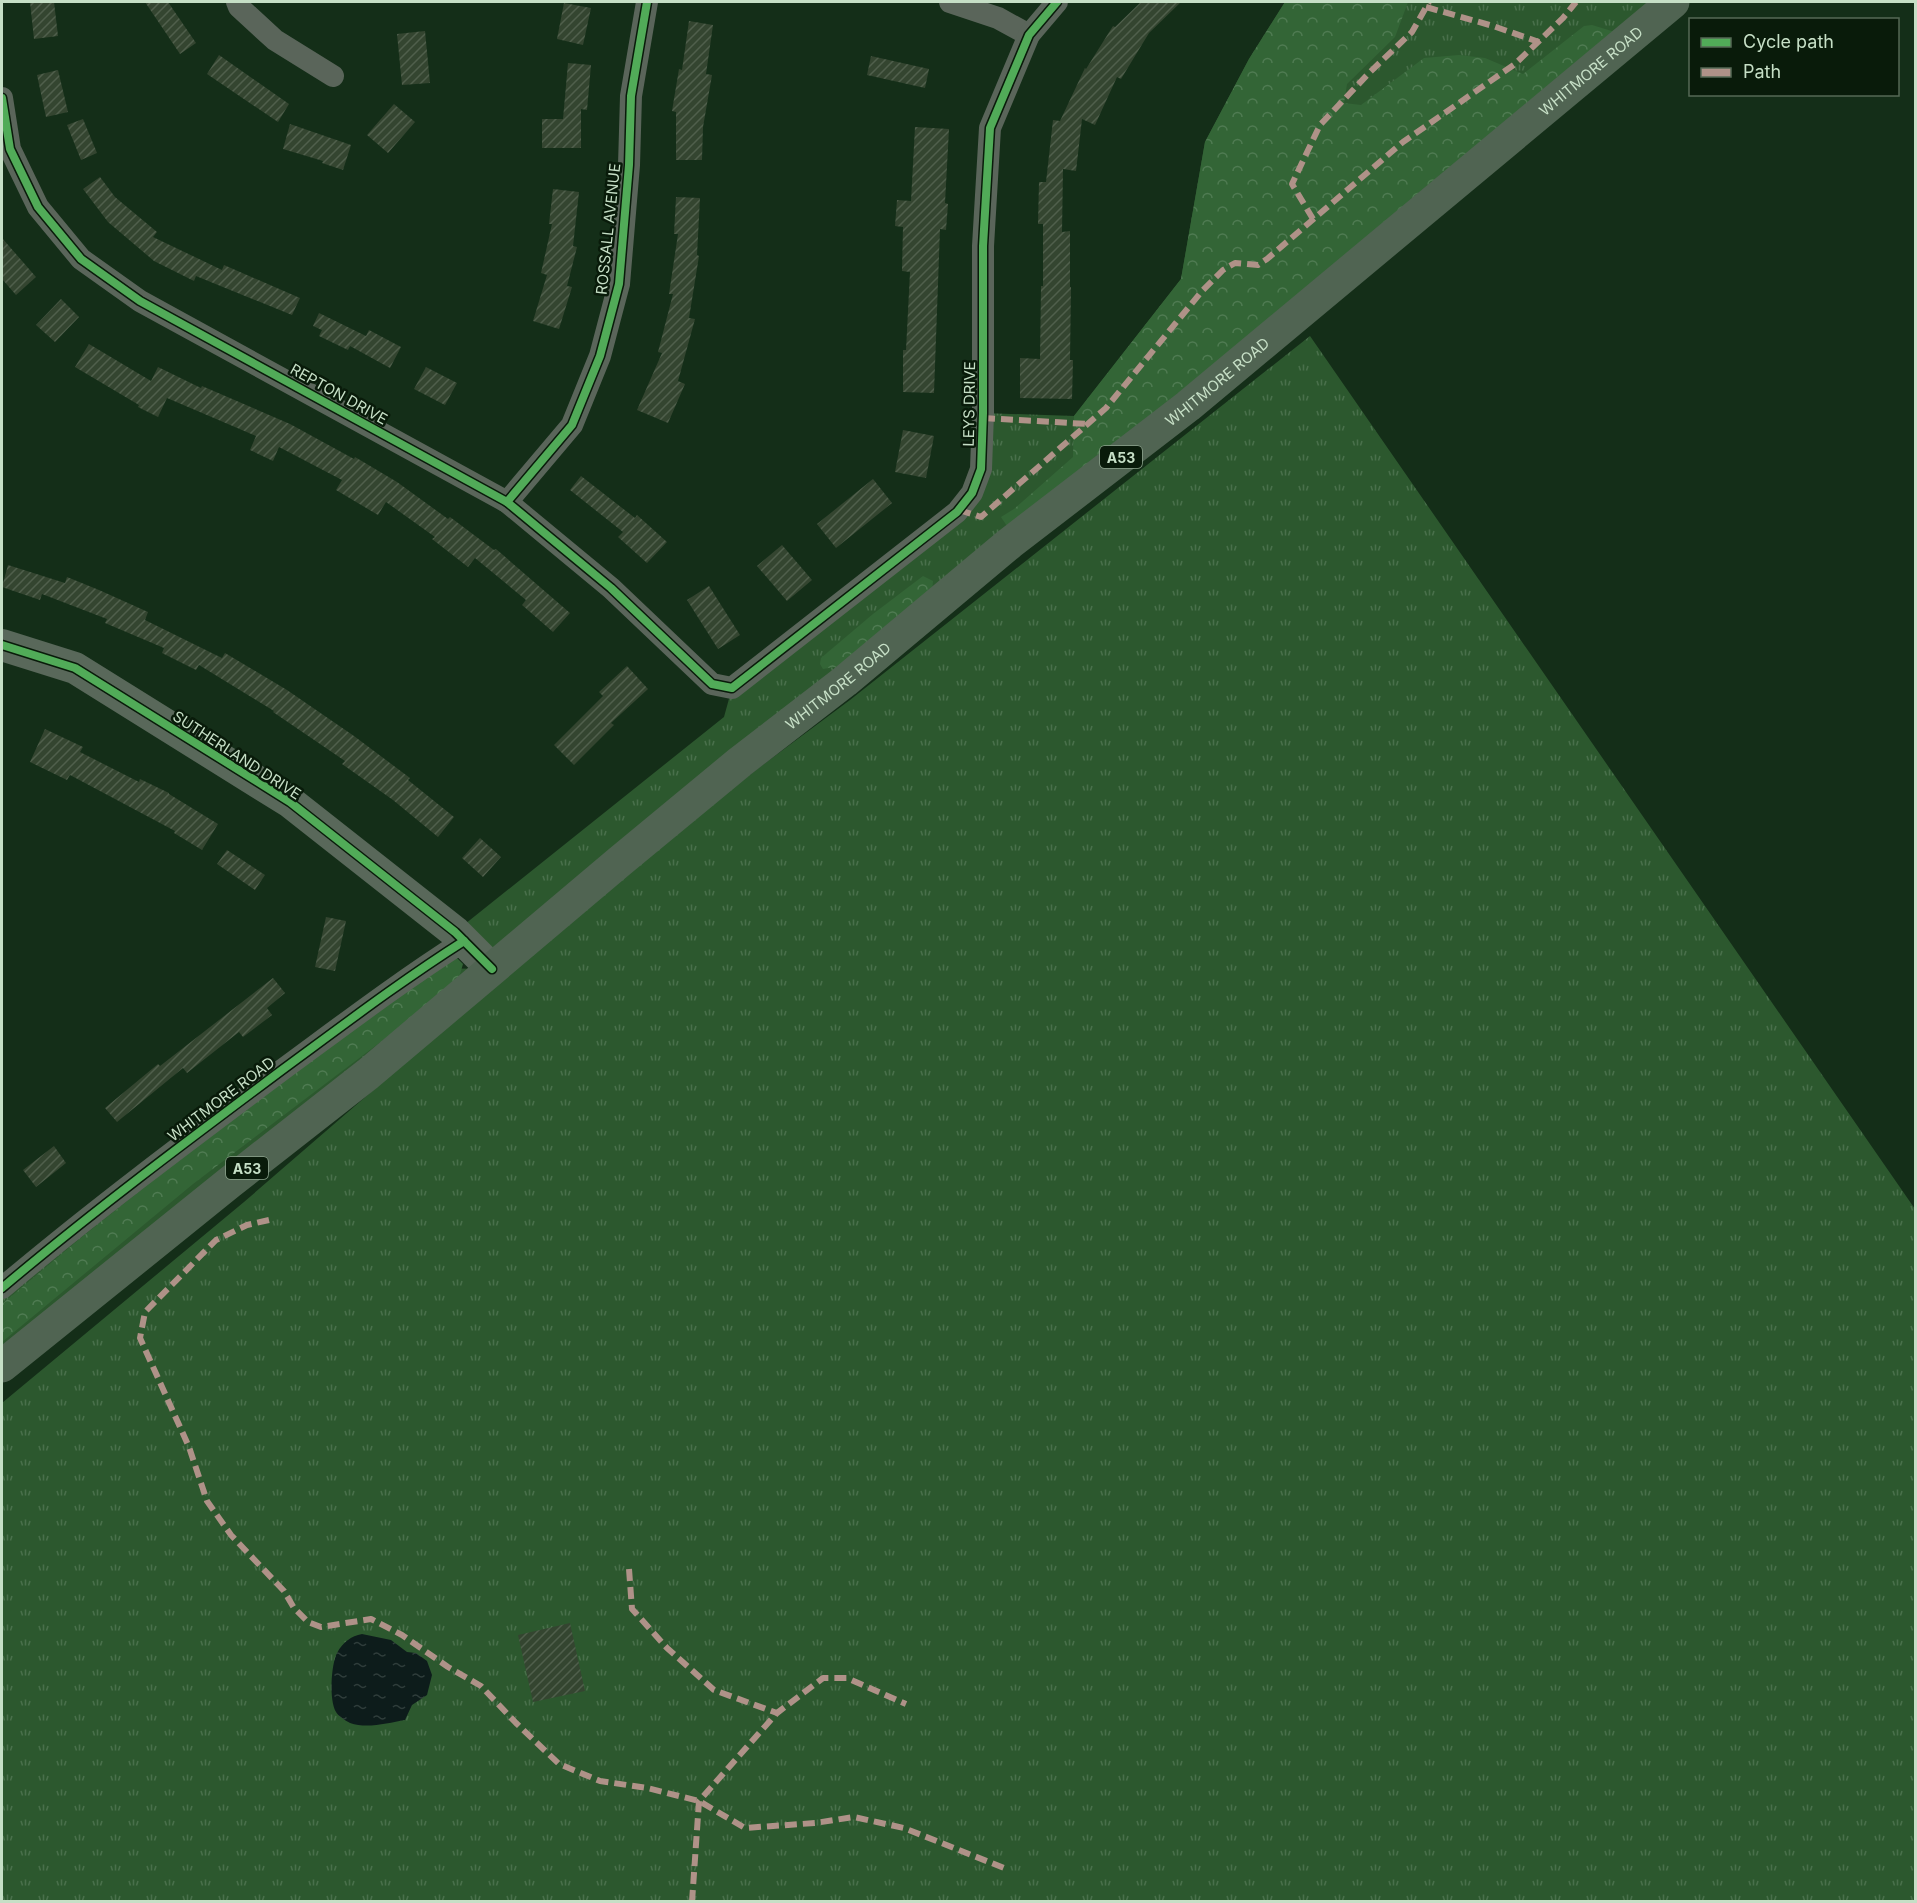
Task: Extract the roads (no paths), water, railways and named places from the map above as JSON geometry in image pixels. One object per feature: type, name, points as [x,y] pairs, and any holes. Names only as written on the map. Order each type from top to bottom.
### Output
[{"type":"highway","name":"WHITMORE ROAD","points":[[2,1366],[368,1074],[636,848],[740,762],[845,681],[1010,543],[1188,406],[1673,2]]},
{"type":"street","points":[[237,2],[275,40],[333,76]]},
{"type":"street","name":"ROSSALL AVENUE","points":[[507,501],[572,425],[600,356],[619,284],[629,165],[631,96],[646,2]]},
{"type":"street","points":[[950,2],[998,18],[1029,35]]},
{"type":"street","name":"LEYS DRIVE","points":[[712,684],[732,688],[957,512],[972,493],[981,469],[983,246],[990,128],[1029,35],[1057,2]]},
{"type":"street","name":"REPTON DRIVE","points":[[2,98],[10,149],[38,207],[81,258],[140,301],[507,501],[612,588],[712,684]]},
{"type":"street","name":"SUTHERLAND DRIVE","points":[[2,645],[75,668],[290,802],[455,932],[492,969]]},
{"type":"street","name":"WHITMORE ROAD","points":[[2,1288],[61,1239],[202,1130],[420,968],[464,941]]},
{"type":"water","points":[[362,1634],[391,1640],[407,1652],[416,1653],[427,1661],[432,1675],[427,1695],[412,1705],[405,1720],[378,1725],[357,1725],[346,1721],[336,1712],[332,1691],[335,1658],[345,1643],[354,1636]]}]
